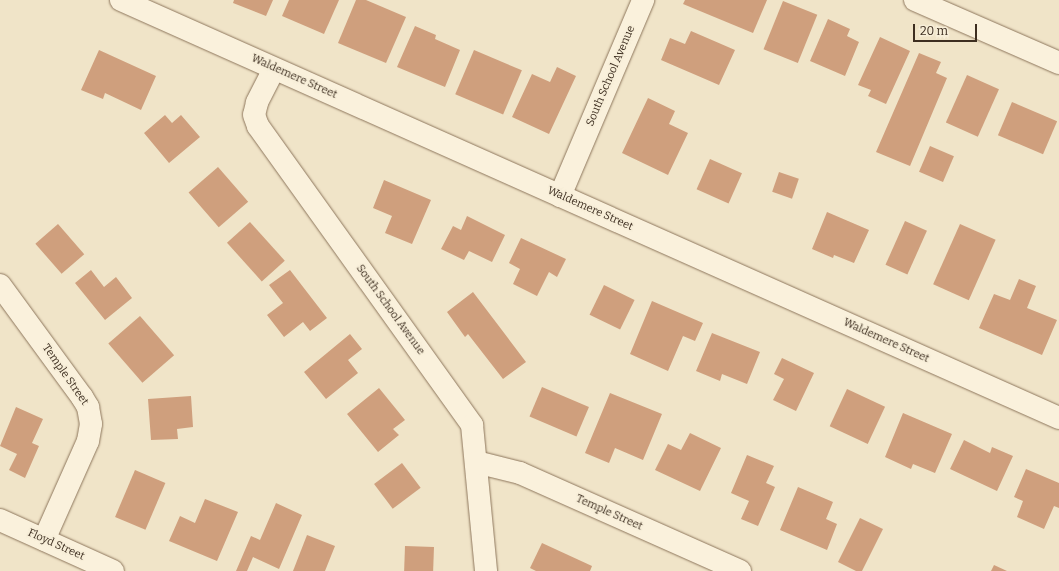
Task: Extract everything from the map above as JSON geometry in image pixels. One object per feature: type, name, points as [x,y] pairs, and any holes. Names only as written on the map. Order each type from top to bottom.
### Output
[{"type":"street","name":"Waldemere Street","points":[[121,0],[1059,418]]},
{"type":"street","name":"South School Avenue","points":[[560,196],[643,0]]},
{"type":"street","points":[[915,0],[1059,64]]},
{"type":"street","name":"South School Avenue","points":[[274,69],[257,102],[254,115],[258,126],[472,425],[486,571]]},
{"type":"street","name":"Temple Street","points":[[0,285],[82,397],[88,407],[91,424],[88,441],[44,540]]},
{"type":"street","name":"Temple Street","points":[[476,462],[520,473],[740,571]]},
{"type":"street","name":"Floyd Street","points":[[0,520],[113,571]]},
{"type":"building","points":[[234,0],[273,0],[266,16],[233,3]]},
{"type":"building","points":[[289,0],[339,0],[324,34],[282,16]]},
{"type":"building","points":[[356,0],[366,0],[406,17],[386,63],[338,43]]},
{"type":"building","points":[[685,0],[767,0],[753,33],[683,4]]},
{"type":"building","points":[[783,1],[817,15],[798,63],[764,49]]},
{"type":"building","points":[[828,19],[850,29],[847,36],[859,42],[845,76],[810,61]]},
{"type":"building","points":[[415,26],[436,35],[435,39],[460,50],[445,87],[397,67]]},
{"type":"building","points":[[691,31],[735,50],[719,85],[661,60],[670,38],[685,44]]},
{"type":"building","points":[[880,37],[910,51],[886,104],[868,96],[871,90],[858,85]]},
{"type":"building","points":[[99,50],[156,76],[141,110],[105,93],[103,99],[81,90]]},
{"type":"building","points":[[474,50],[522,70],[503,115],[455,94]]},
{"type":"building","points":[[919,53],[941,62],[936,73],[947,78],[910,166],[876,152]]},
{"type":"building","points":[[557,67],[576,76],[549,134],[512,117],[532,74],[550,82]]},
{"type":"building","points":[[967,75],[999,89],[978,137],[946,123]]},
{"type":"building","points":[[648,98],[675,111],[669,124],[688,133],[668,175],[622,153]]},
{"type":"building","points":[[1012,102],[1057,121],[1043,154],[998,135]]},
{"type":"building","points":[[165,115],[172,123],[181,115],[200,137],[169,163],[144,133]]},
{"type":"building","points":[[930,146],[954,156],[943,182],[919,172]]},
{"type":"building","points":[[710,159],[742,173],[729,203],[697,189]]},
{"type":"building","points":[[218,167],[248,202],[219,227],[189,193]]},
{"type":"building","points":[[779,172],[799,179],[792,199],[772,192]]},
{"type":"building","points":[[384,180],[431,200],[412,244],[385,233],[392,216],[373,208]]},
{"type":"building","points":[[827,212],[869,230],[854,263],[834,255],[833,258],[812,249]]},
{"type":"building","points":[[467,216],[505,235],[492,262],[469,251],[464,260],[441,249],[453,226],[461,230]]},
{"type":"building","points":[[905,221],[927,231],[907,275],[885,265]]},
{"type":"building","points":[[250,222],[285,261],[262,281],[227,243]]},
{"type":"building","points":[[58,224],[84,254],[62,274],[35,244]]},
{"type":"building","points":[[960,224],[996,240],[969,300],[933,284]]},
{"type":"building","points":[[521,238],[566,259],[557,277],[549,272],[537,296],[513,284],[520,269],[509,263]]},
{"type":"building","points":[[91,270],[104,287],[116,277],[132,298],[105,320],[75,283]]},
{"type":"building","points":[[290,270],[327,318],[310,331],[303,322],[284,337],[267,315],[283,303],[269,285]]},
{"type":"building","points":[[1019,279],[1036,286],[1027,308],[1057,320],[1042,355],[979,328],[994,294],[1010,300]]},
{"type":"building","points":[[604,285],[635,300],[620,330],[590,315]]},
{"type":"building","points":[[473,292],[526,362],[503,379],[468,334],[465,337],[447,312]]},
{"type":"building","points":[[652,301],[703,323],[695,341],[683,336],[668,371],[630,354]]},
{"type":"building","points":[[140,316],[174,355],[142,383],[108,344]]},
{"type":"building","points":[[712,333],[760,352],[747,384],[722,374],[720,381],[696,371]]},
{"type":"building","points":[[350,334],[362,349],[348,360],[358,373],[326,399],[304,372]]},
{"type":"building","points":[[782,358],[814,373],[796,411],[773,400],[784,379],[774,374]]},
{"type":"building","points":[[542,387],[589,407],[576,436],[529,416]]},
{"type":"building","points":[[379,388],[405,420],[393,429],[399,435],[378,452],[347,414]]},
{"type":"building","points":[[847,389],[885,407],[868,444],[830,426]]},
{"type":"building","points":[[610,393],[662,414],[643,460],[615,448],[609,463],[585,453]]},
{"type":"building","points":[[191,396],[193,427],[177,429],[178,439],[151,440],[148,399]]},
{"type":"building","points":[[16,407],[43,419],[32,443],[39,446],[25,478],[9,470],[17,454],[0,446]]},
{"type":"building","points":[[903,413],[952,434],[935,473],[913,464],[911,469],[885,457]]},
{"type":"building","points":[[690,433],[721,448],[700,491],[655,470],[668,444],[681,450]]},
{"type":"building","points":[[964,440],[990,453],[992,447],[1013,456],[997,491],[950,469]]},
{"type":"building","points":[[747,455],[774,466],[766,483],[775,487],[758,526],[741,519],[749,501],[731,493]]},
{"type":"building","points":[[402,463],[421,488],[393,509],[374,484]]},
{"type":"building","points":[[1026,469],[1059,483],[1059,508],[1054,506],[1044,529],[1017,517],[1023,501],[1014,497]]},
{"type":"building","points":[[135,470],[165,483],[145,530],[115,517]]},
{"type":"building","points":[[798,487],[833,502],[826,519],[837,524],[827,550],[780,530]]},
{"type":"building","points":[[205,499],[238,512],[217,561],[169,541],[180,516],[195,523]]},
{"type":"building","points":[[276,503],[302,515],[279,569],[253,557],[247,571],[236,571],[251,536],[260,540]]},
{"type":"building","points":[[860,518],[883,529],[862,571],[856,571],[838,562]]},
{"type":"building","points":[[307,535],[335,546],[325,571],[293,571]]},
{"type":"building","points":[[542,543],[592,566],[590,571],[536,571],[530,568]]},
{"type":"building","points":[[405,546],[434,547],[433,571],[404,571]]},
{"type":"building","points":[[994,565],[1007,571],[991,571]]}]
